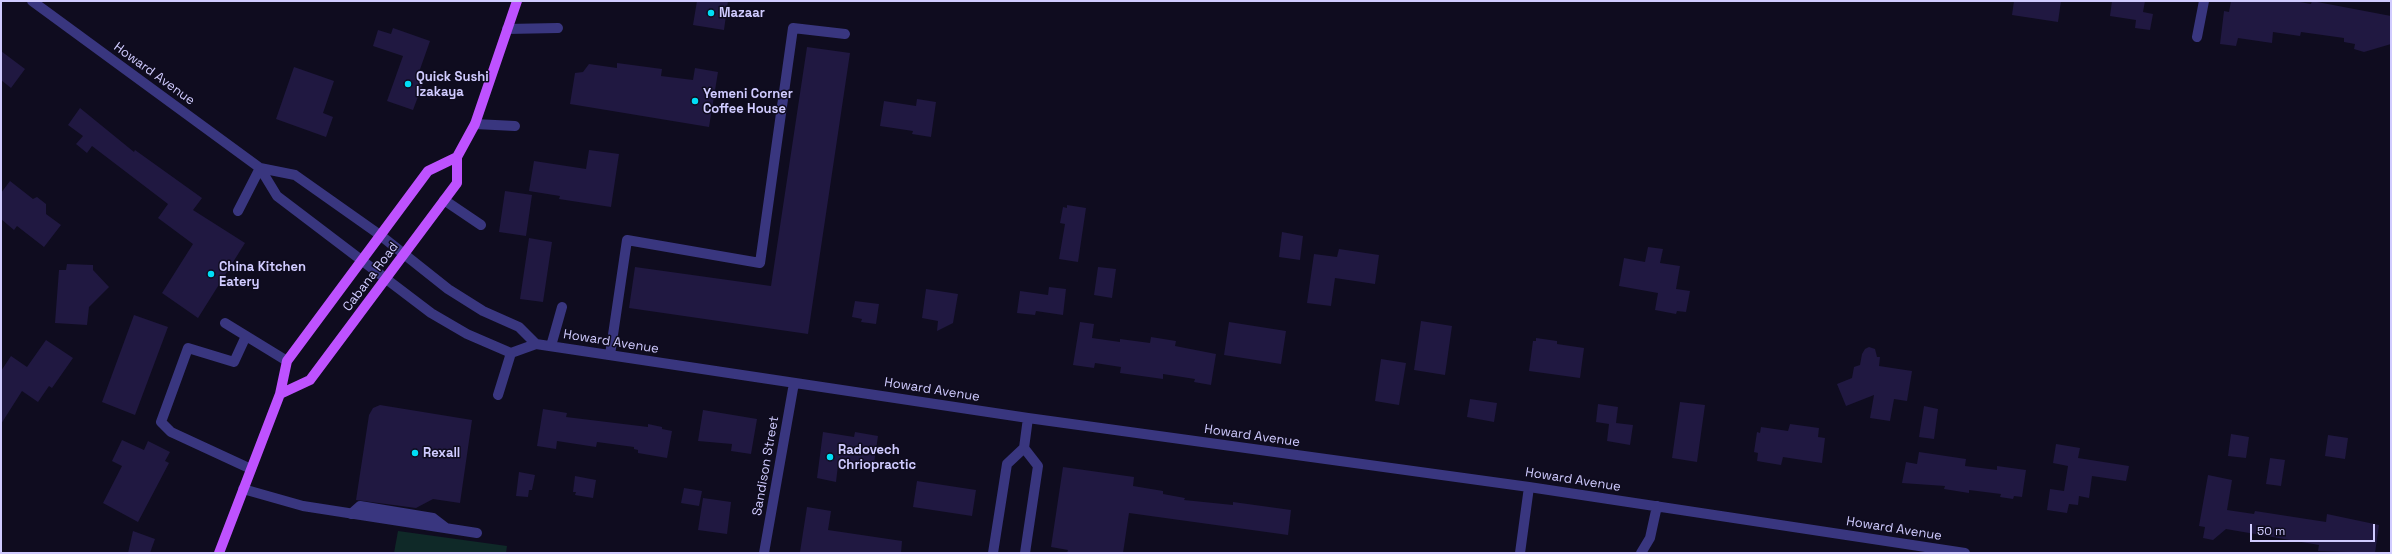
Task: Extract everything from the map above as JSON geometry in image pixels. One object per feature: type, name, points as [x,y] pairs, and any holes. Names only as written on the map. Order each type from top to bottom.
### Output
[{"type":"main road","name":"Cabana Road","points":[[280,394],[310,380],[457,183],[457,157],[475,124],[517,1]]},
{"type":"main road","name":"Cabana Road","points":[[219,553],[280,394],[287,361],[428,171],[457,157]]},
{"type":"street","name":"Howard Avenue","points":[[32,1],[260,168],[277,196],[437,317],[467,334],[511,353],[536,344],[551,346],[1028,418],[1529,487],[1965,553]]},
{"type":"street","points":[[2197,37],[2204,1]]},
{"type":"street","points":[[507,30],[558,28]]},
{"type":"street","points":[[610,355],[627,240],[760,262],[793,28],[845,34]]},
{"type":"street","points":[[475,124],[515,126]]},
{"type":"street","name":"Howard Avenue","points":[[260,168],[296,175],[380,235],[448,289],[483,311],[519,327],[536,344]]},
{"type":"street","points":[[238,211],[260,168]]},
{"type":"street","points":[[444,200],[481,224]]},
{"type":"street","points":[[551,346],[562,307]]},
{"type":"street","points":[[225,323],[287,361]]},
{"type":"street","points":[[246,336],[234,362],[188,348],[161,422],[171,432],[251,469]]},
{"type":"street","points":[[498,395],[511,353]]},
{"type":"street","name":"Sandison Street","points":[[764,553],[794,383]]},
{"type":"street","points":[[993,553],[1007,464],[1024,448],[1028,418]]},
{"type":"street","points":[[1024,448],[1038,466],[1025,553]]},
{"type":"street","points":[[1520,553],[1529,487]]},
{"type":"street","points":[[243,489],[303,506],[351,514],[360,506],[433,518],[446,528],[477,533]]},
{"type":"street","points":[[1641,553],[1650,538],[1657,506]]},
{"type":"green space","points":[[398,531],[507,546],[506,553],[394,553]]},
{"type":"building","name":"Mazaar","points":[[697,1],[728,1],[724,30],[693,25]]},
{"type":"building","points":[[2014,1],[2061,1],[2058,22],[2012,15]]},
{"type":"building","points":[[2112,1],[2145,1],[2143,12],[2153,14],[2150,30],[2135,28],[2136,20],[2110,16]]},
{"type":"building","points":[[2231,1],[2294,1],[2311,4],[2312,1],[2391,16],[2391,44],[2364,52],[2354,49],[2355,44],[2344,42],[2344,38],[2301,32],[2300,36],[2273,32],[2272,43],[2238,38],[2236,46],[2220,44],[2224,11],[2229,12]]},
{"type":"building","points":[[393,28],[430,41],[418,75],[425,78],[413,110],[387,101],[403,56],[373,46],[378,30],[391,34]]},
{"type":"building","points":[[807,47],[850,53],[808,334],[629,308],[635,267],[771,286]]},
{"type":"building","points":[[1,51],[25,69],[11,88],[1,80]]},
{"type":"building","points":[[617,63],[662,69],[661,76],[693,80],[695,68],[718,72],[709,127],[570,104],[575,73],[583,72],[589,64],[617,68]]},
{"type":"building","points":[[294,67],[334,81],[323,113],[333,117],[326,137],[276,119]]},
{"type":"building","points":[[917,99],[936,102],[931,137],[912,134],[913,131],[880,126],[884,101],[916,106]]},
{"type":"building","points":[[80,108],[134,152],[135,150],[202,198],[193,210],[245,243],[198,318],[162,293],[193,244],[158,218],[168,204],[92,146],[87,153],[76,144],[83,136],[68,125]]},
{"type":"building","points":[[589,150],[619,154],[611,207],[559,199],[560,196],[529,191],[534,161],[586,169]]},
{"type":"building","points":[[10,181],[33,199],[37,197],[46,204],[46,214],[61,225],[44,247],[17,226],[14,230],[1,219],[1,193]]},
{"type":"building","points":[[505,191],[532,195],[526,236],[499,232]]},
{"type":"building","points":[[1067,205],[1086,208],[1078,262],[1059,259],[1065,224],[1060,223],[1063,207],[1067,208]]},
{"type":"building","points":[[1282,232],[1303,236],[1300,260],[1279,257]]},
{"type":"building","points":[[529,238],[552,242],[543,302],[520,299]]},
{"type":"building","points":[[1648,247],[1663,249],[1660,263],[1680,266],[1676,289],[1690,291],[1686,312],[1677,311],[1676,314],[1655,310],[1658,293],[1619,286],[1624,258],[1645,262]]},
{"type":"building","points":[[1339,249],[1379,255],[1375,284],[1335,278],[1331,306],[1307,303],[1314,254],[1337,257]]},
{"type":"building","points":[[67,264],[93,265],[93,270],[109,287],[89,307],[87,325],[55,323],[59,270],[66,270]]},
{"type":"building","points":[[1098,267],[1116,269],[1112,298],[1094,295]]},
{"type":"building","points":[[1049,287],[1066,289],[1063,315],[1036,311],[1035,315],[1017,313],[1020,291],[1048,295]]},
{"type":"building","points":[[926,289],[958,294],[953,323],[937,331],[938,321],[922,318]]},
{"type":"building","points":[[855,301],[879,304],[876,324],[861,322],[862,319],[852,317]]},
{"type":"building","points":[[134,315],[168,327],[135,415],[102,402]]},
{"type":"building","points":[[1421,321],[1452,326],[1445,375],[1414,370]]},
{"type":"building","points":[[1080,322],[1094,324],[1092,338],[1120,342],[1120,339],[1150,343],[1151,337],[1176,341],[1175,346],[1216,354],[1211,385],[1194,382],[1195,379],[1163,374],[1163,379],[1120,373],[1121,367],[1095,363],[1094,368],[1073,365]]},
{"type":"building","points":[[1229,322],[1286,331],[1281,364],[1224,355]]},
{"type":"building","points":[[1536,338],[1557,341],[1557,344],[1584,348],[1580,378],[1529,371],[1533,341],[1536,341]]},
{"type":"building","points":[[46,340],[73,358],[52,388],[49,386],[38,402],[22,391],[1,424],[1,371],[11,356],[27,367]]},
{"type":"building","points":[[1869,347],[1875,349],[1877,357],[1880,357],[1879,366],[1912,371],[1907,401],[1894,399],[1890,421],[1870,418],[1874,395],[1846,406],[1837,384],[1852,378],[1854,367],[1860,365],[1862,354],[1865,349]]},
{"type":"building","points":[[1381,359],[1406,363],[1399,405],[1375,401]]},
{"type":"building","points":[[1470,399],[1497,403],[1494,422],[1467,417]]},
{"type":"building","points":[[1680,402],[1705,405],[1697,462],[1672,458]]},
{"type":"building","points":[[1598,404],[1618,407],[1616,423],[1633,425],[1630,445],[1607,441],[1609,424],[1596,422]]},
{"type":"building","points":[[380,405],[472,420],[460,503],[433,499],[416,508],[356,500],[369,415],[373,408]]},
{"type":"building","points":[[1924,406],[1938,409],[1934,439],[1919,437]]},
{"type":"building","points":[[543,409],[567,413],[566,417],[648,427],[648,424],[662,427],[662,429],[672,431],[667,458],[638,453],[638,450],[634,449],[634,447],[597,442],[596,447],[557,441],[556,449],[537,446]]},
{"type":"building","points":[[703,410],[757,419],[751,454],[731,451],[732,444],[698,441]]},
{"type":"building","points":[[1790,424],[1819,428],[1818,437],[1825,438],[1822,463],[1783,457],[1781,465],[1757,461],[1758,453],[1754,452],[1757,432],[1760,433],[1761,427],[1788,431]]},
{"type":"building","points":[[823,432],[854,437],[855,432],[878,436],[873,470],[838,465],[836,482],[817,478]]},
{"type":"building","points":[[2231,434],[2249,437],[2246,458],[2228,456]]},
{"type":"building","points":[[2328,435],[2348,438],[2345,459],[2325,456]]},
{"type":"building","points":[[122,440],[144,450],[148,441],[170,452],[165,461],[169,463],[138,522],[103,503],[122,466],[112,461]]},
{"type":"building","points":[[2056,444],[2080,448],[2078,458],[2129,466],[2126,481],[2092,476],[2089,498],[2079,496],[2078,505],[2069,504],[2067,513],[2047,510],[2050,489],[2064,491],[2068,466],[2053,463]]},
{"type":"building","points":[[1919,452],[1966,459],[1965,466],[1997,470],[1997,466],[2026,470],[2022,497],[2014,496],[2013,499],[2000,497],[2001,494],[1969,490],[1969,493],[1944,489],[1945,486],[1902,483],[1906,462],[1917,464]]},
{"type":"building","points":[[2270,458],[2285,460],[2281,486],[2266,484]]},
{"type":"building","points":[[1063,467],[1134,477],[1133,486],[1163,491],[1163,494],[1185,498],[1184,500],[1233,505],[1233,502],[1291,510],[1288,535],[1129,513],[1123,553],[1067,553],[1068,550],[1051,547]]},
{"type":"building","points":[[519,472],[535,475],[532,490],[529,490],[528,497],[516,496]]},
{"type":"building","points":[[2208,475],[2232,480],[2227,510],[2254,514],[2255,511],[2326,522],[2327,514],[2379,525],[2375,553],[2318,551],[2319,545],[2226,529],[2213,540],[2203,538],[2205,527],[2199,526]]},
{"type":"building","points":[[575,476],[596,480],[593,498],[575,495],[576,492],[573,492]]},
{"type":"building","points":[[917,481],[976,490],[972,516],[913,507]]},
{"type":"building","points":[[684,488],[702,491],[699,506],[681,503]]},
{"type":"building","points":[[703,498],[731,502],[727,534],[698,530]]},
{"type":"building","points":[[807,507],[831,511],[828,530],[902,541],[901,553],[800,552]]},
{"type":"building","points":[[133,531],[155,539],[150,553],[128,553]]},
{"type":"place","name":"Mazaar","points":[[711,13]]},
{"type":"place","name":"Quick Sushi Izakaya","points":[[408,84]]},
{"type":"place","name":"Yemeni Corner Coffee House","points":[[695,101]]},
{"type":"place","name":"China Kitchen Eatery","points":[[211,274]]},
{"type":"place","name":"Rexall","points":[[415,453]]},
{"type":"place","name":"Radovech Chriopractic","points":[[830,457]]}]
